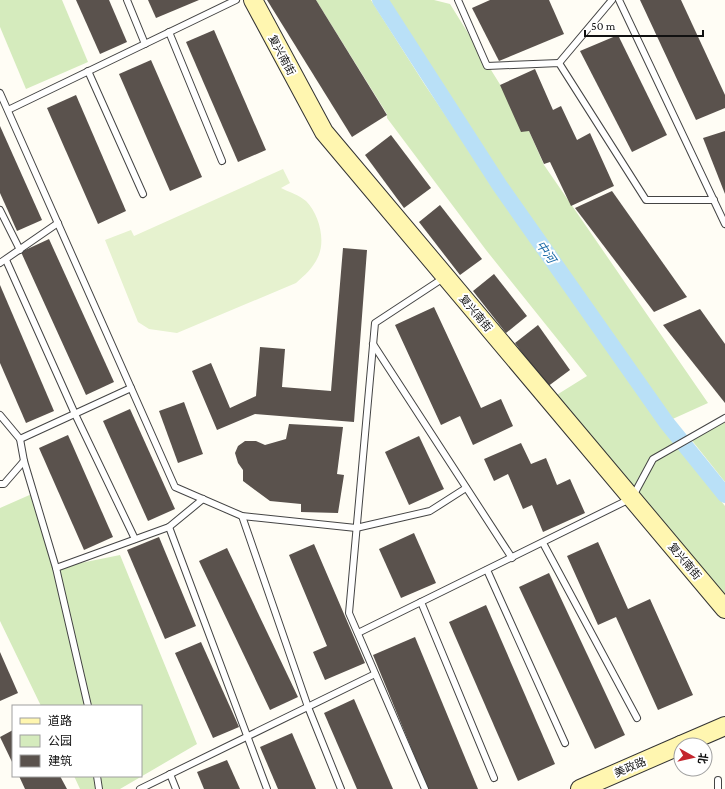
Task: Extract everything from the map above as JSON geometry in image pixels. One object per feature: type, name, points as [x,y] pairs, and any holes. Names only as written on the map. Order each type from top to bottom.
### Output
[{"type":"street","name":"复兴南街","points":[[253,0],[324,132],[725,609]]},
{"type":"street","name":"美政路","points":[[700,737],[725,726]]},
{"type":"street","name":"美政路","points":[[580,789],[673,748]]},
{"type":"lane","points":[[127,0],[145,44]]},
{"type":"lane","points":[[8,110],[236,0]]},
{"type":"lane","points":[[458,0],[487,66],[559,64],[612,0]]},
{"type":"lane","points":[[619,0],[725,224]]},
{"type":"lane","points":[[169,32],[222,161]]},
{"type":"lane","points":[[559,64],[646,200],[714,200]]},
{"type":"lane","points":[[88,71],[142,194]]},
{"type":"lane","points":[[0,93],[175,487],[242,516],[356,528],[430,511],[466,488]]},
{"type":"lane","points":[[0,210],[20,250]]},
{"type":"lane","points":[[58,223],[3,262],[135,539]]},
{"type":"lane","points":[[425,789],[349,613],[375,323],[445,277]]},
{"type":"lane","points":[[373,344],[512,558]]},
{"type":"lane","points":[[20,439],[131,388]]},
{"type":"lane","points":[[0,415],[3,422],[20,439],[24,461],[56,568],[88,705]]},
{"type":"lane","points":[[358,634],[632,498],[653,459],[725,418]]},
{"type":"lane","points":[[0,484],[4,484],[24,461]]},
{"type":"lane","points":[[56,568],[169,527],[203,499]]},
{"type":"lane","points":[[242,516],[308,707],[341,789]]},
{"type":"lane","points":[[169,527],[249,736],[267,789]]},
{"type":"lane","points":[[543,543],[637,718]]},
{"type":"lane","points":[[487,570],[565,744]]},
{"type":"lane","points":[[421,602],[494,778]]},
{"type":"lane","points":[[140,789],[375,674]]},
{"type":"lane","points":[[170,774],[176,789]]},
{"type":"lane","points":[[97,777],[99,789]]},
{"type":"lane","points":[[718,780],[718,789]]},
{"type":"green space","points":[[0,0],[62,0],[88,62],[26,89],[0,27]]},
{"type":"green space","points":[[316,0],[371,0],[425,85],[536,249],[669,437],[725,506],[725,607],[555,396],[587,376],[486,250],[387,118],[387,114]]},
{"type":"green space","points":[[387,0],[434,0],[450,4],[529,131],[544,165],[708,403],[666,422],[563,275],[438,89]]},
{"type":"green space","points":[[283,169],[290,183],[281,188],[306,201],[311,206],[318,220],[321,243],[318,257],[314,265],[296,283],[177,333],[149,329],[138,322],[105,240],[131,230],[134,236]]},
{"type":"green space","points":[[725,419],[725,482],[690,438]]},
{"type":"green space","points":[[34,493],[56,568],[120,555],[197,744],[142,776],[142,705],[41,705],[0,621],[0,508]]},
{"type":"green space","points":[[74,777],[141,777],[120,789],[80,789]]},
{"type":"building","points":[[76,0],[109,0],[127,42],[100,54]]},
{"type":"building","points":[[148,0],[199,0],[156,18]]},
{"type":"building","points":[[267,0],[316,0],[387,115],[352,137]]},
{"type":"building","points":[[490,0],[549,0],[564,34],[499,61],[472,8]]},
{"type":"building","points":[[640,0],[681,0],[725,95],[725,108],[696,120]]},
{"type":"building","points":[[214,30],[266,150],[238,162],[186,42]]},
{"type":"building","points":[[618,35],[667,135],[632,152],[580,51]]},
{"type":"building","points":[[151,60],[202,177],[170,191],[119,74]]},
{"type":"building","points":[[535,69],[553,110],[561,106],[577,140],[590,133],[614,186],[571,206],[550,162],[544,164],[529,131],[521,132],[500,85]]},
{"type":"building","points":[[76,95],[126,211],[98,224],[47,108]]},
{"type":"building","points":[[0,126],[42,220],[17,231],[0,193]]},
{"type":"building","points":[[725,131],[725,194],[703,138]]},
{"type":"building","points":[[391,135],[431,188],[404,208],[365,155]]},
{"type":"building","points":[[612,191],[687,297],[654,312],[575,208]]},
{"type":"building","points":[[440,205],[482,259],[460,275],[419,222]]},
{"type":"building","points":[[49,239],[114,382],[86,395],[21,252]]},
{"type":"building","points":[[343,248],[367,250],[354,422],[255,414],[217,430],[192,371],[211,363],[230,408],[256,396],[260,347],[285,349],[282,387],[331,391]]},
{"type":"building","points":[[494,274],[527,316],[506,333],[473,291]]},
{"type":"building","points":[[0,285],[54,411],[26,423],[0,363]]},
{"type":"building","points":[[434,307],[481,408],[501,399],[513,426],[473,445],[460,416],[441,425],[395,325]]},
{"type":"building","points":[[700,309],[725,344],[725,403],[663,325]]},
{"type":"building","points":[[538,325],[570,370],[547,387],[515,343]]},
{"type":"building","points":[[184,402],[203,454],[178,463],[159,411]]},
{"type":"building","points":[[130,409],[175,509],[148,521],[103,421]]},
{"type":"building","points":[[289,424],[343,427],[337,474],[344,475],[338,513],[301,512],[301,504],[270,501],[243,481],[243,470],[238,463],[235,453],[238,446],[245,441],[256,441],[265,445],[286,439]]},
{"type":"building","points":[[68,435],[113,537],[84,550],[39,448]]},
{"type":"building","points":[[419,436],[444,489],[409,505],[385,452]]},
{"type":"building","points":[[521,443],[531,464],[546,458],[557,485],[570,479],[585,513],[543,532],[532,505],[523,509],[508,474],[494,481],[484,459]]},
{"type":"building","points":[[414,533],[436,583],[401,598],[379,549]]},
{"type":"building","points":[[159,537],[196,626],[165,639],[127,550]]},
{"type":"building","points":[[598,542],[628,609],[650,599],[693,695],[658,710],[616,617],[598,625],[567,556]]},
{"type":"building","points":[[314,544],[365,663],[325,680],[313,652],[327,646],[289,555]]},
{"type":"building","points":[[227,548],[298,697],[270,710],[199,561]]},
{"type":"building","points":[[549,573],[625,735],[595,749],[519,587]]},
{"type":"building","points":[[486,605],[555,764],[518,781],[449,622]]},
{"type":"building","points":[[415,637],[478,789],[428,789],[373,655]]},
{"type":"building","points":[[201,642],[239,727],[213,738],[175,653]]},
{"type":"building","points":[[0,652],[18,693],[0,701]]},
{"type":"building","points":[[354,699],[393,789],[357,789],[324,713]]},
{"type":"building","points":[[12,731],[12,762],[0,737]]},
{"type":"building","points":[[292,733],[316,789],[278,789],[260,747]]},
{"type":"building","points":[[227,760],[240,789],[204,789],[197,772]]},
{"type":"building","points":[[19,777],[61,777],[67,789],[25,789]]},
{"type":"waterway","name":"中河","points":[[380,0],[500,186],[666,422],[725,495]]}]
